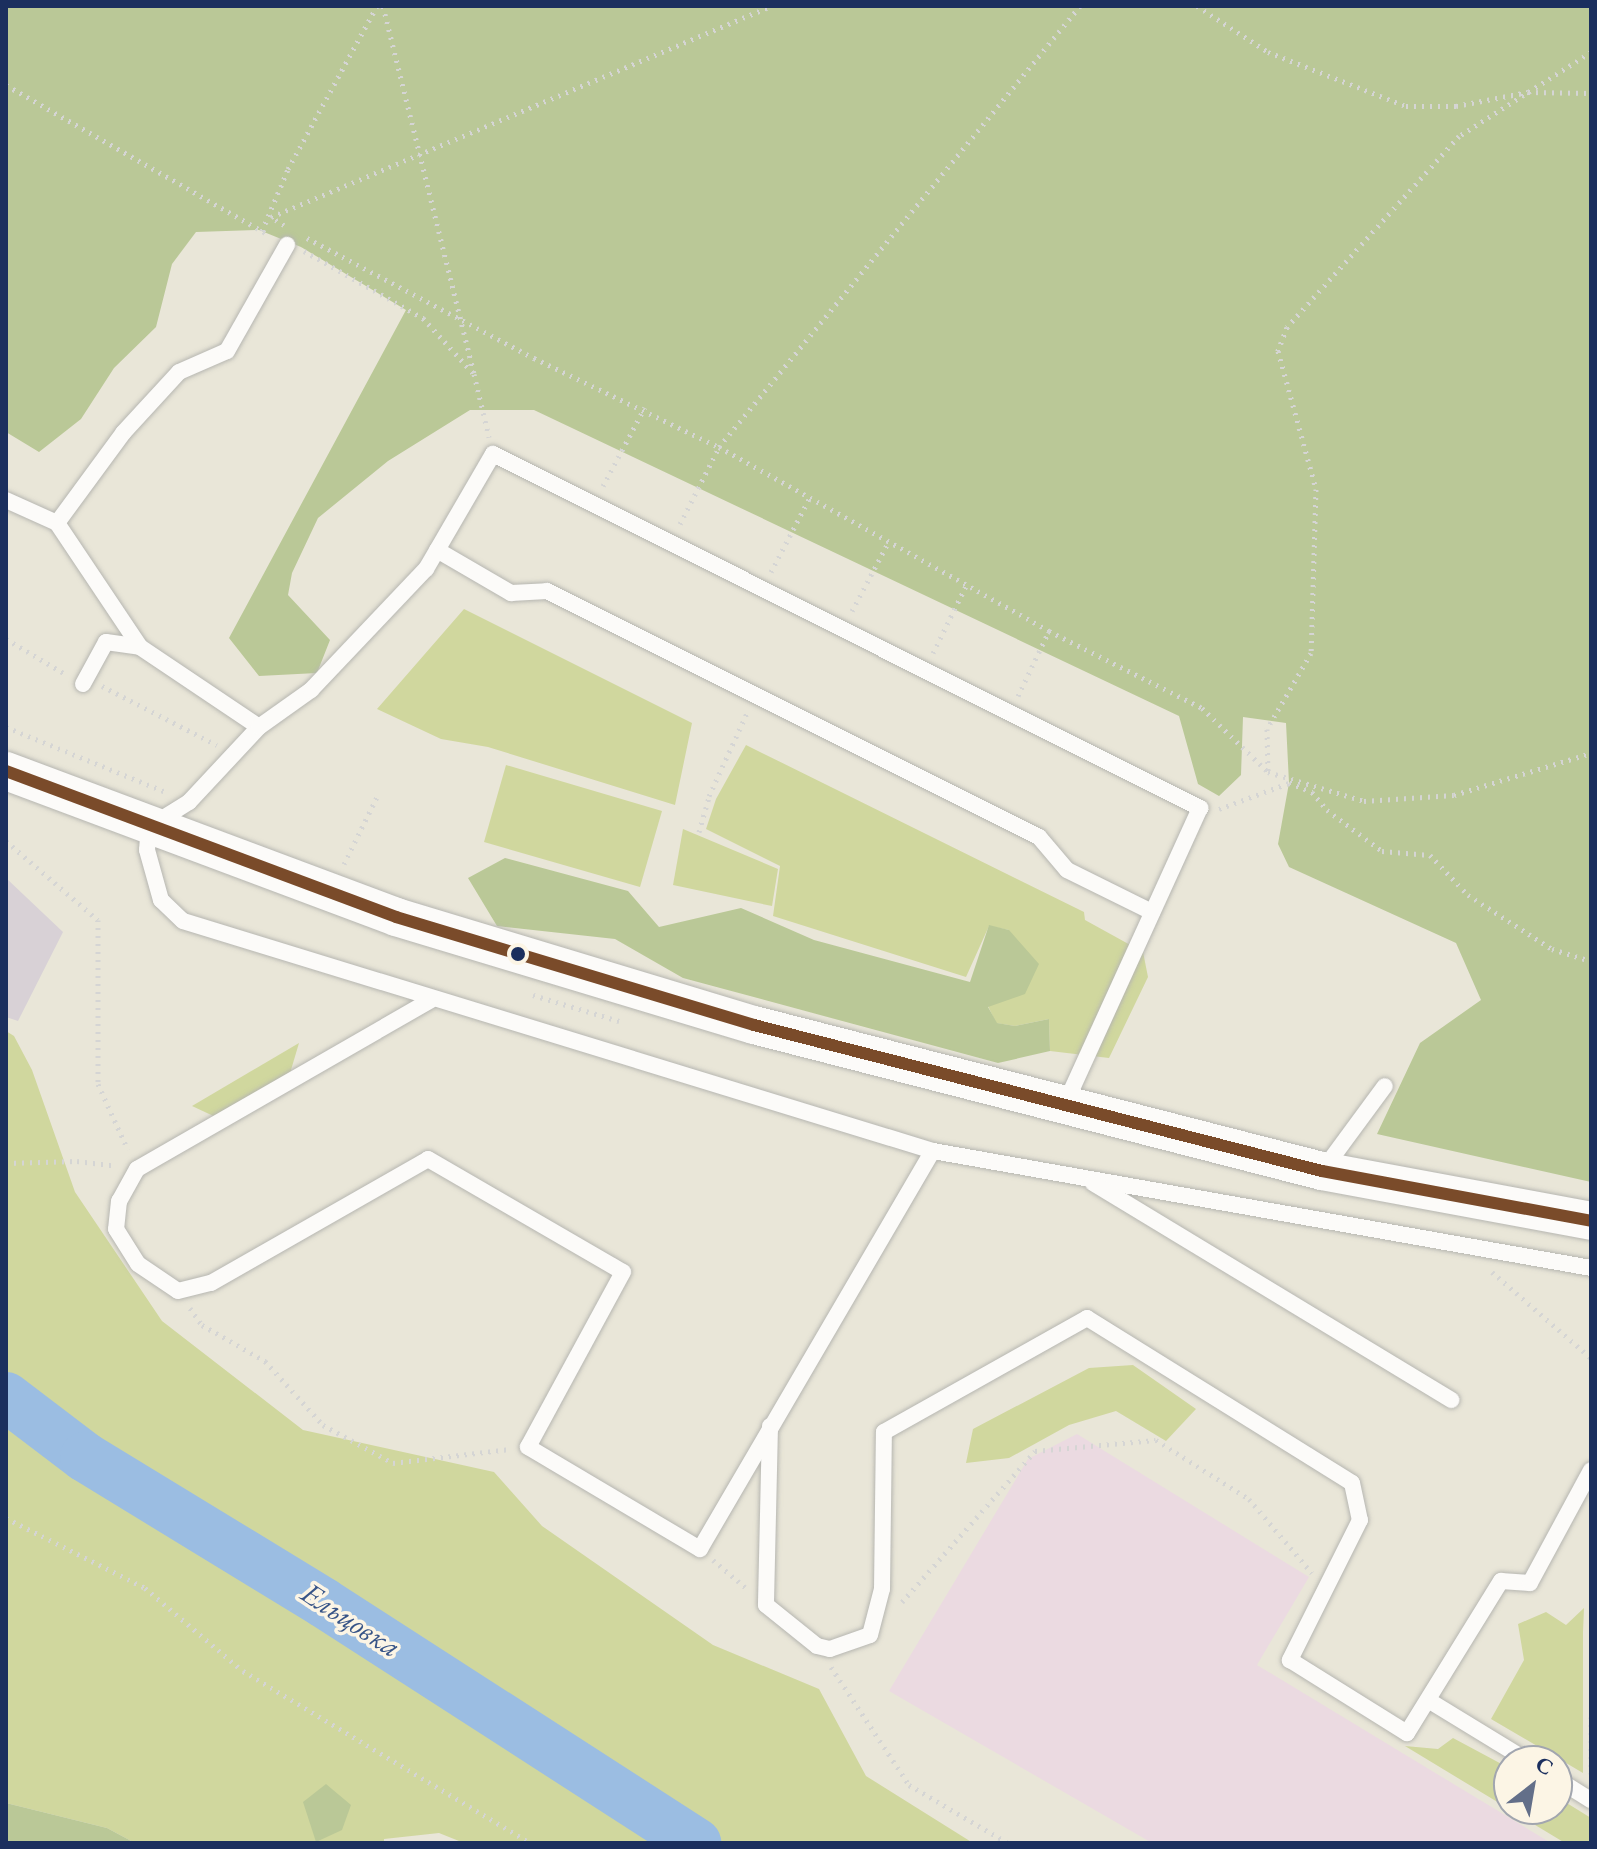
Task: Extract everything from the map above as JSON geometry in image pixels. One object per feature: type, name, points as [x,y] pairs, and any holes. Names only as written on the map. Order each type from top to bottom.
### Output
[{"type":"street","points":[[6,771],[149,827],[331,889],[396,917],[633,990],[1064,1108],[1322,1171],[1591,1221]]},
{"type":"lane","points":[[57,523],[123,433],[179,372],[227,351],[287,245]]},
{"type":"lane","points":[[1064,1108],[1200,808],[1176,793],[844,626],[493,454],[426,569],[311,690],[259,727],[189,802],[149,827],[147,850],[161,900],[183,921],[431,1000],[933,1151],[1591,1268]]},
{"type":"lane","points":[[6,500],[57,523],[140,647],[259,727]]},
{"type":"lane","points":[[437,550],[511,593],[547,591],[1039,837],[1067,870],[1152,912]]},
{"type":"lane","points":[[83,684],[106,642],[140,647]]},
{"type":"lane","points":[[431,1000],[137,1169],[119,1201],[116,1229],[138,1264],[178,1291],[211,1283],[428,1159],[623,1272],[528,1447],[700,1549],[770,1425],[928,1168],[933,1151]]},
{"type":"lane","points":[[1322,1171],[1385,1086]]},
{"type":"lane","points":[[1084,1178],[1452,1400]]},
{"type":"lane","points":[[770,1425],[766,1605],[817,1646],[830,1649],[870,1635],[882,1589],[884,1432],[1087,1318],[1352,1483],[1360,1520],[1290,1660],[1407,1733],[1501,1581],[1530,1583],[1591,1470]]},
{"type":"lane","points":[[1428,1700],[1502,1745]]},
{"type":"lane","points":[[1573,1789],[1591,1800]]},
{"type":"path","points":[[380,6],[493,454]]},
{"type":"path","points":[[262,231],[271,217],[288,169],[380,6]]},
{"type":"path","points":[[271,217],[771,6]]},
{"type":"path","points":[[670,543],[719,447],[1080,6]]},
{"type":"path","points":[[1197,6],[1268,52],[1406,106],[1456,106],[1528,92],[1591,93]]},
{"type":"path","points":[[1268,772],[1267,729],[1311,653],[1316,489],[1278,351],[1287,327],[1459,136],[1591,52]]},
{"type":"path","points":[[6,85],[287,245],[314,254],[423,318],[474,374]]},
{"type":"path","points":[[271,217],[461,320],[645,407],[811,495],[888,543],[1049,631],[1202,708],[1268,772],[1364,801],[1454,795],[1591,753]]},
{"type":"path","points":[[593,504],[645,407]]},
{"type":"path","points":[[763,587],[811,495]]},
{"type":"path","points":[[844,626],[888,543]]},
{"type":"path","points":[[926,669],[966,586]]},
{"type":"path","points":[[1010,711],[1049,631]]},
{"type":"path","points":[[6,639],[83,684],[113,688],[236,755]]},
{"type":"path","points":[[699,832],[709,796],[754,697]]},
{"type":"path","points":[[6,727],[189,802]]},
{"type":"path","points":[[1195,818],[1289,783],[1312,792],[1327,810],[1382,851],[1430,855],[1468,895],[1552,949],[1591,961]]},
{"type":"path","points":[[331,889],[377,797]]},
{"type":"path","points":[[6,841],[98,920],[98,1084],[137,1169]]},
{"type":"path","points":[[6,1163],[77,1161],[137,1169]]},
{"type":"path","points":[[1477,1269],[1493,1272],[1591,1358]]},
{"type":"path","points":[[178,1291],[202,1325],[265,1361],[323,1425],[393,1463],[528,1447]]},
{"type":"path","points":[[870,1635],[1035,1451],[1156,1440],[1249,1499],[1326,1589]]},
{"type":"path","points":[[6,1518],[145,1588],[243,1671],[530,1843]]},
{"type":"path","points":[[700,1549],[766,1605]]},
{"type":"path","points":[[817,1646],[909,1785],[1008,1843]]},
{"type":"path","points":[[1591,1717],[1591,1800]]},
{"type":"shaded area","points":[[6,878],[63,932],[18,1021],[6,1017]]},
{"type":"shaded area","points":[[1077,1434],[1309,1577],[1257,1665],[1493,1808],[1493,1825],[1521,1825],[1551,1843],[1152,1843],[889,1691],[1028,1459]]},
{"type":"green space","points":[[6,6],[1591,6],[1591,1182],[1377,1134],[1420,1043],[1481,1000],[1456,943],[1289,867],[1278,844],[1289,783],[1286,723],[1243,717],[1241,775],[1219,796],[1198,784],[1179,716],[534,410],[470,410],[388,461],[318,518],[292,573],[288,595],[330,640],[317,673],[259,676],[229,638],[406,310],[301,247],[259,230],[196,232],[172,264],[156,327],[114,368],[81,419],[39,452],[6,432]]},
{"type":"green space","points":[[464,609],[692,723],[675,805],[488,747],[441,739],[377,709]]},
{"type":"green space","points":[[746,745],[1084,912],[1085,920],[1143,952],[1148,977],[1109,1058],[1050,1051],[1049,1019],[1015,1026],[996,1023],[988,1006],[1009,930],[989,926],[966,977],[773,916],[780,866],[706,829],[716,799]]},
{"type":"green space","points":[[506,765],[662,811],[640,887],[484,842]]},
{"type":"green space","points":[[683,829],[778,869],[772,906],[673,885]]},
{"type":"green space","points":[[505,858],[628,891],[659,927],[741,908],[814,940],[970,982],[989,925],[1009,930],[1039,964],[1025,994],[988,1007],[997,1023],[1015,1026],[1049,1019],[1050,1051],[998,1063],[683,978],[615,939],[497,926],[468,878]]},
{"type":"green space","points":[[6,1031],[14,1036],[32,1070],[75,1192],[162,1321],[303,1430],[494,1472],[542,1526],[713,1645],[819,1689],[866,1776],[973,1843],[464,1843],[439,1833],[384,1839],[384,1843],[135,1843],[107,1828],[6,1803]]},
{"type":"green space","points":[[299,1043],[288,1080],[222,1120],[192,1106]]},
{"type":"green space","points":[[1133,1365],[1196,1409],[1166,1441],[1116,1411],[1069,1425],[1009,1458],[966,1463],[973,1429],[1089,1368]]},
{"type":"green space","points":[[1584,1608],[1583,1773],[1573,1767],[1573,1745],[1535,1745],[1491,1719],[1524,1660],[1518,1624],[1546,1612],[1566,1625]]},
{"type":"green space","points":[[1453,1738],[1493,1759],[1493,1799],[1405,1746],[1438,1749]]},
{"type":"green space","points":[[326,1784],[351,1805],[342,1830],[316,1842],[303,1802]]},
{"type":"green space","points":[[6,1803],[107,1828],[135,1843],[6,1843]]},
{"type":"green space","points":[[1573,1807],[1591,1818],[1591,1843],[1565,1843],[1535,1825],[1573,1825]]},
{"type":"waterway","name":"Ельцовка","points":[[6,1397],[85,1457],[324,1603],[696,1843]]},
{"type":"transit line","points":[[6,771],[396,917],[754,1025],[1322,1171],[1591,1221]]}]
